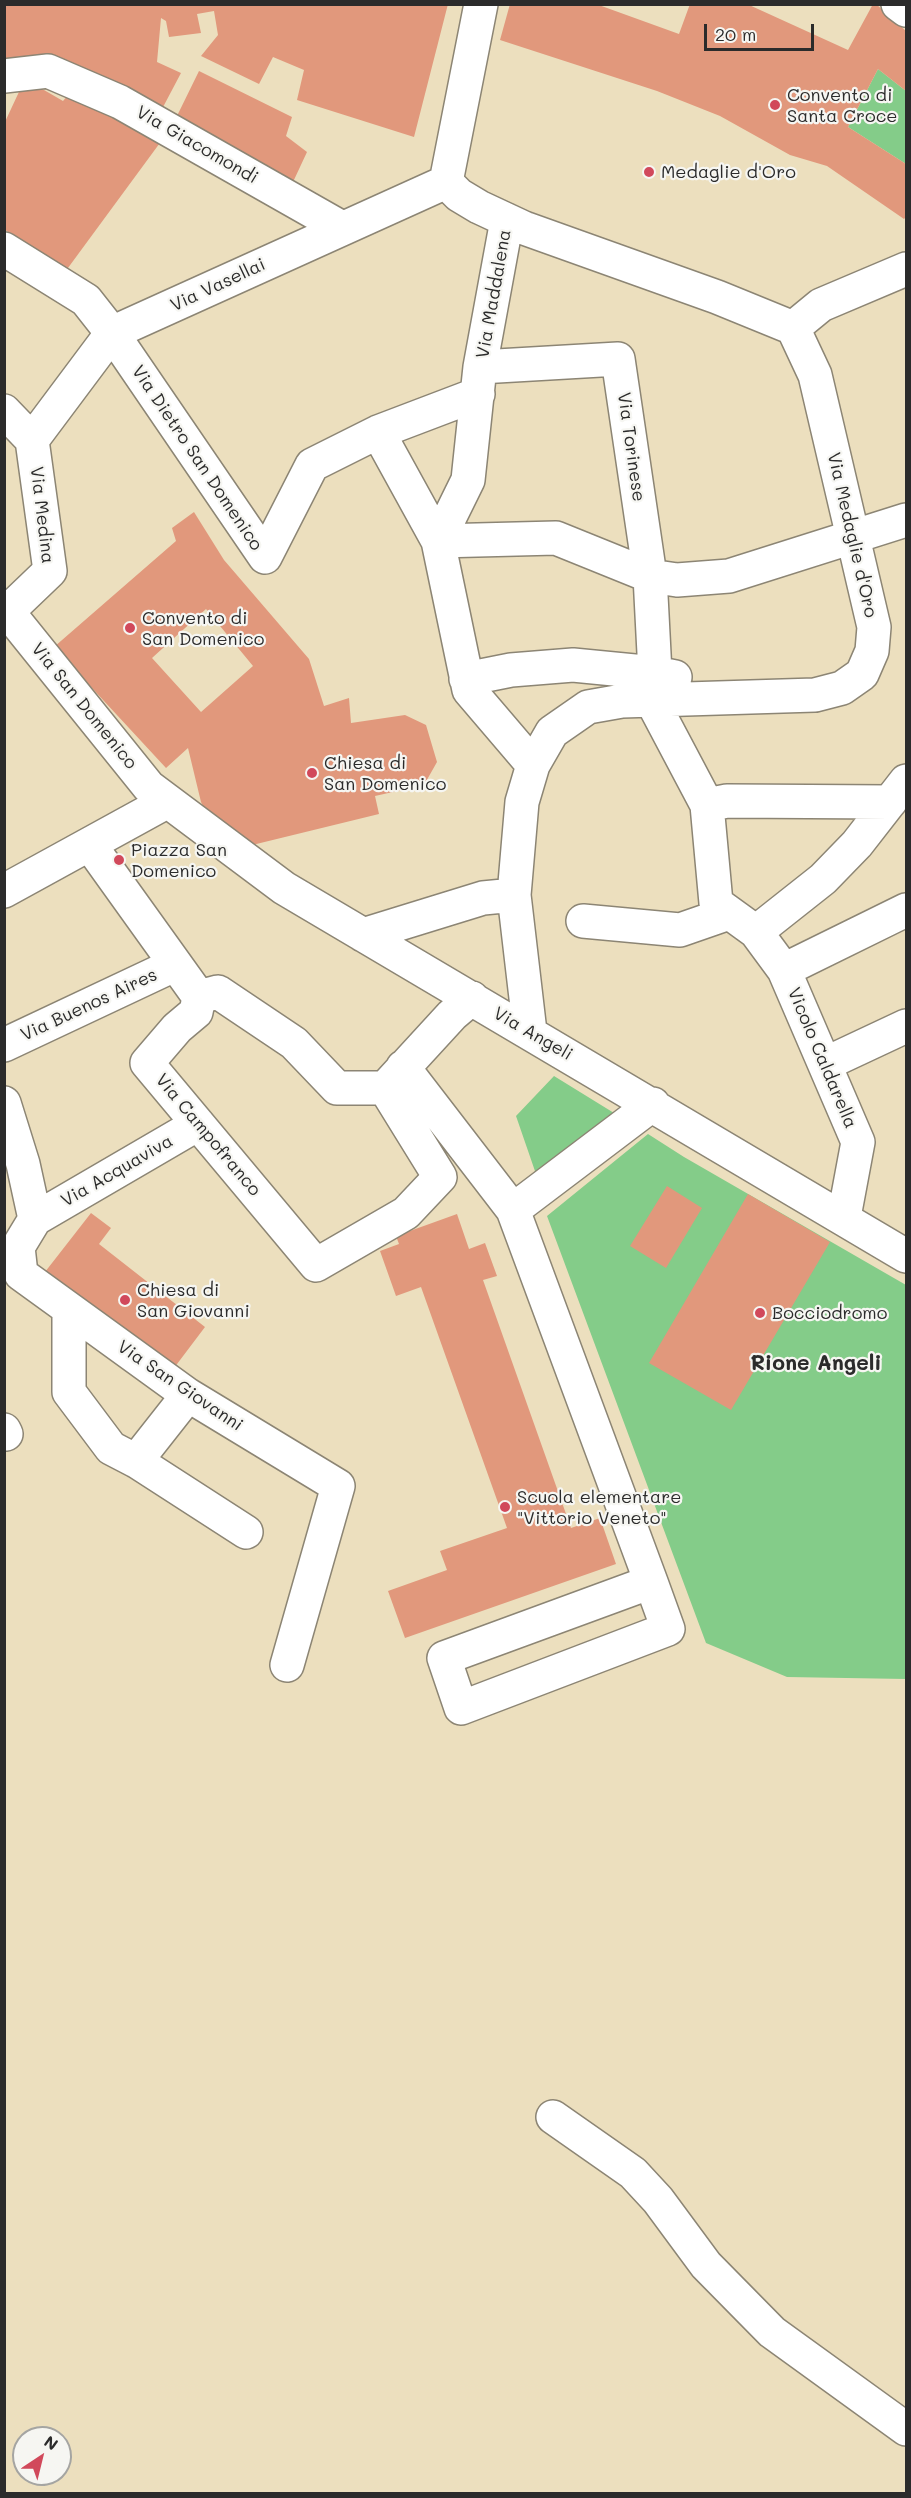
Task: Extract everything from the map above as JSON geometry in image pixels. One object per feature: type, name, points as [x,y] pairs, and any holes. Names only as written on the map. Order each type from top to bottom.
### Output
[{"type":"street","points":[[481,4],[446,182],[459,195],[524,228],[717,297],[793,328],[821,305],[906,269]]},
{"type":"street","points":[[898,4],[906,10]]},
{"type":"street","name":"Via Giacomondi","points":[[4,76],[48,71],[120,102],[342,228]]},
{"type":"street","name":"Via Vasellai","points":[[32,440],[112,333],[446,182]]},
{"type":"street","name":"Via Maddalena","points":[[438,541],[468,480],[479,381],[507,220]]},
{"type":"street","points":[[4,249],[86,300],[112,333]]},
{"type":"street","name":"Via Medaglie d'Oro","points":[[530,1032],[514,895],[522,802],[533,765],[552,732],[588,707],[622,701],[653,687],[815,695],[842,688],[862,674],[872,651],[874,627],[815,375],[793,328]]},
{"type":"street","name":"Via Dietro San Domenico","points":[[112,333],[265,557],[312,465],[378,432]]},
{"type":"street","name":"Via Torinese","points":[[479,381],[618,359],[650,576],[653,687]]},
{"type":"street","points":[[479,381],[378,432],[438,541],[469,690],[533,765]]},
{"type":"street","name":"Via Medina","points":[[4,411],[32,440],[50,571],[6,611]]},
{"type":"street","points":[[438,541],[556,538],[650,576],[677,580],[729,576],[906,520]]},
{"type":"street","name":"Via San Domenico","points":[[6,611],[149,787],[168,801]]},
{"type":"street","points":[[466,679],[511,670],[573,665],[653,687],[703,683]]},
{"type":"street","points":[[653,687],[707,805],[716,903],[729,913]]},
{"type":"street","points":[[707,805],[727,801],[898,791]]},
{"type":"street","points":[[756,932],[823,879],[857,844],[898,791]]},
{"type":"street","points":[[4,891],[168,801]]},
{"type":"street","name":"Via Angeli","points":[[168,801],[284,888],[844,1217],[906,1256]]},
{"type":"street","points":[[90,845],[199,997],[218,992],[256,1017],[294,1043],[337,1088],[394,1077],[452,1015],[472,999]]},
{"type":"street","points":[[363,935],[483,898],[514,895]]},
{"type":"street","points":[[784,970],[906,910]]},
{"type":"street","points":[[583,921],[680,930],[729,913]]},
{"type":"street","name":"Vicolo Caldarella","points":[[729,913],[756,932],[784,970],[858,1142],[844,1217]]},
{"type":"street","name":"Via Buenos Aires","points":[[4,1045],[174,965]]},
{"type":"street","name":"Via Campofranco","points":[[199,997],[196,1012],[177,1028],[147,1063],[316,1265],[406,1213],[440,1177],[394,1077]]},
{"type":"street","points":[[825,1064],[906,1026]]},
{"type":"street","points":[[394,1077],[513,1210],[651,1582],[668,1629],[461,1708],[444,1658],[651,1582]]},
{"type":"street","points":[[4,1103],[14,1166],[35,1219]]},
{"type":"street","points":[[513,1210],[653,1104]]},
{"type":"street","name":"Via Acquaviva","points":[[35,1219],[198,1124]]},
{"type":"street","name":"Via San Giovanni","points":[[35,1219],[18,1247],[21,1274],[188,1395],[338,1486],[287,1665]]},
{"type":"street","points":[[69,1309],[69,1392],[111,1448],[136,1461],[246,1532]]},
{"type":"street","points":[[136,1461],[188,1395]]},
{"type":"street","points":[[553,2117],[633,2173],[658,2200],[706,2265],[772,2332],[906,2429]]},
{"type":"green space","points":[[878,69],[906,91],[906,164],[848,127]]},
{"type":"green space","points":[[554,1076],[614,1113],[536,1174],[516,1116]]},
{"type":"green space","points":[[648,1134],[906,1285],[906,1679],[787,1677],[706,1643],[547,1216]]},
{"type":"building","points":[[4,4],[448,4],[414,137],[297,100],[304,70],[273,57],[259,84],[201,56],[218,35],[214,11],[197,14],[201,33],[169,37],[166,21],[161,18],[157,62],[181,73],[162,109],[4,68]]},
{"type":"building","name":"Convento di Santa Croce","points":[[510,4],[596,4],[679,34],[690,4],[747,4],[848,50],[873,4],[876,4],[906,31],[906,91],[878,69],[848,127],[906,164],[906,217],[904,219],[827,166],[790,155],[720,116],[657,91],[500,40]]},
{"type":"building","points":[[199,71],[292,117],[286,136],[307,152],[293,182],[176,118]]},
{"type":"building","points":[[25,79],[63,101],[74,88],[165,136],[65,272],[4,229],[4,124]]},
{"type":"building","points":[[194,512],[224,560],[309,659],[324,706],[349,698],[351,723],[405,715],[426,725],[437,762],[424,785],[375,796],[379,814],[240,848],[231,827],[216,824],[209,818],[201,802],[188,748],[166,768],[54,647],[176,541],[172,528]],"holes":[[[206,609],[253,666],[201,712],[152,658]]]},
{"type":"building","points":[[667,1186],[702,1208],[666,1268],[630,1246]]},
{"type":"building","points":[[748,1194],[830,1242],[731,1410],[649,1363]]},
{"type":"building","name":"Chiesa di San Giovanni","points":[[91,1213],[111,1228],[99,1244],[205,1327],[171,1372],[45,1272]]},
{"type":"building","points":[[457,1214],[469,1249],[485,1243],[497,1276],[483,1280],[571,1528],[600,1518],[616,1564],[405,1638],[388,1591],[447,1570],[440,1551],[507,1528],[421,1287],[396,1296],[380,1251],[399,1244],[396,1236]]},
{"type":"place","name":"Convento di Santa Croce","points":[[775,105]]},
{"type":"place","name":"Medaglie d'Oro","points":[[649,172]]},
{"type":"place","name":"Convento di San Domenico","points":[[130,628]]},
{"type":"place","name":"Chiesa di San Domenico","points":[[312,773]]},
{"type":"place","name":"Piazza San Domenico","points":[[119,860]]},
{"type":"place","name":"Chiesa di San Giovanni","points":[[125,1300]]},
{"type":"place","name":"Bocciodromo","points":[[760,1313]]},
{"type":"place","name":"Scuola elementare \"Vittorio Veneto\"","points":[[505,1507]]},
{"type":"district","name":"Rione Angeli","points":[[816,1364]]}]
